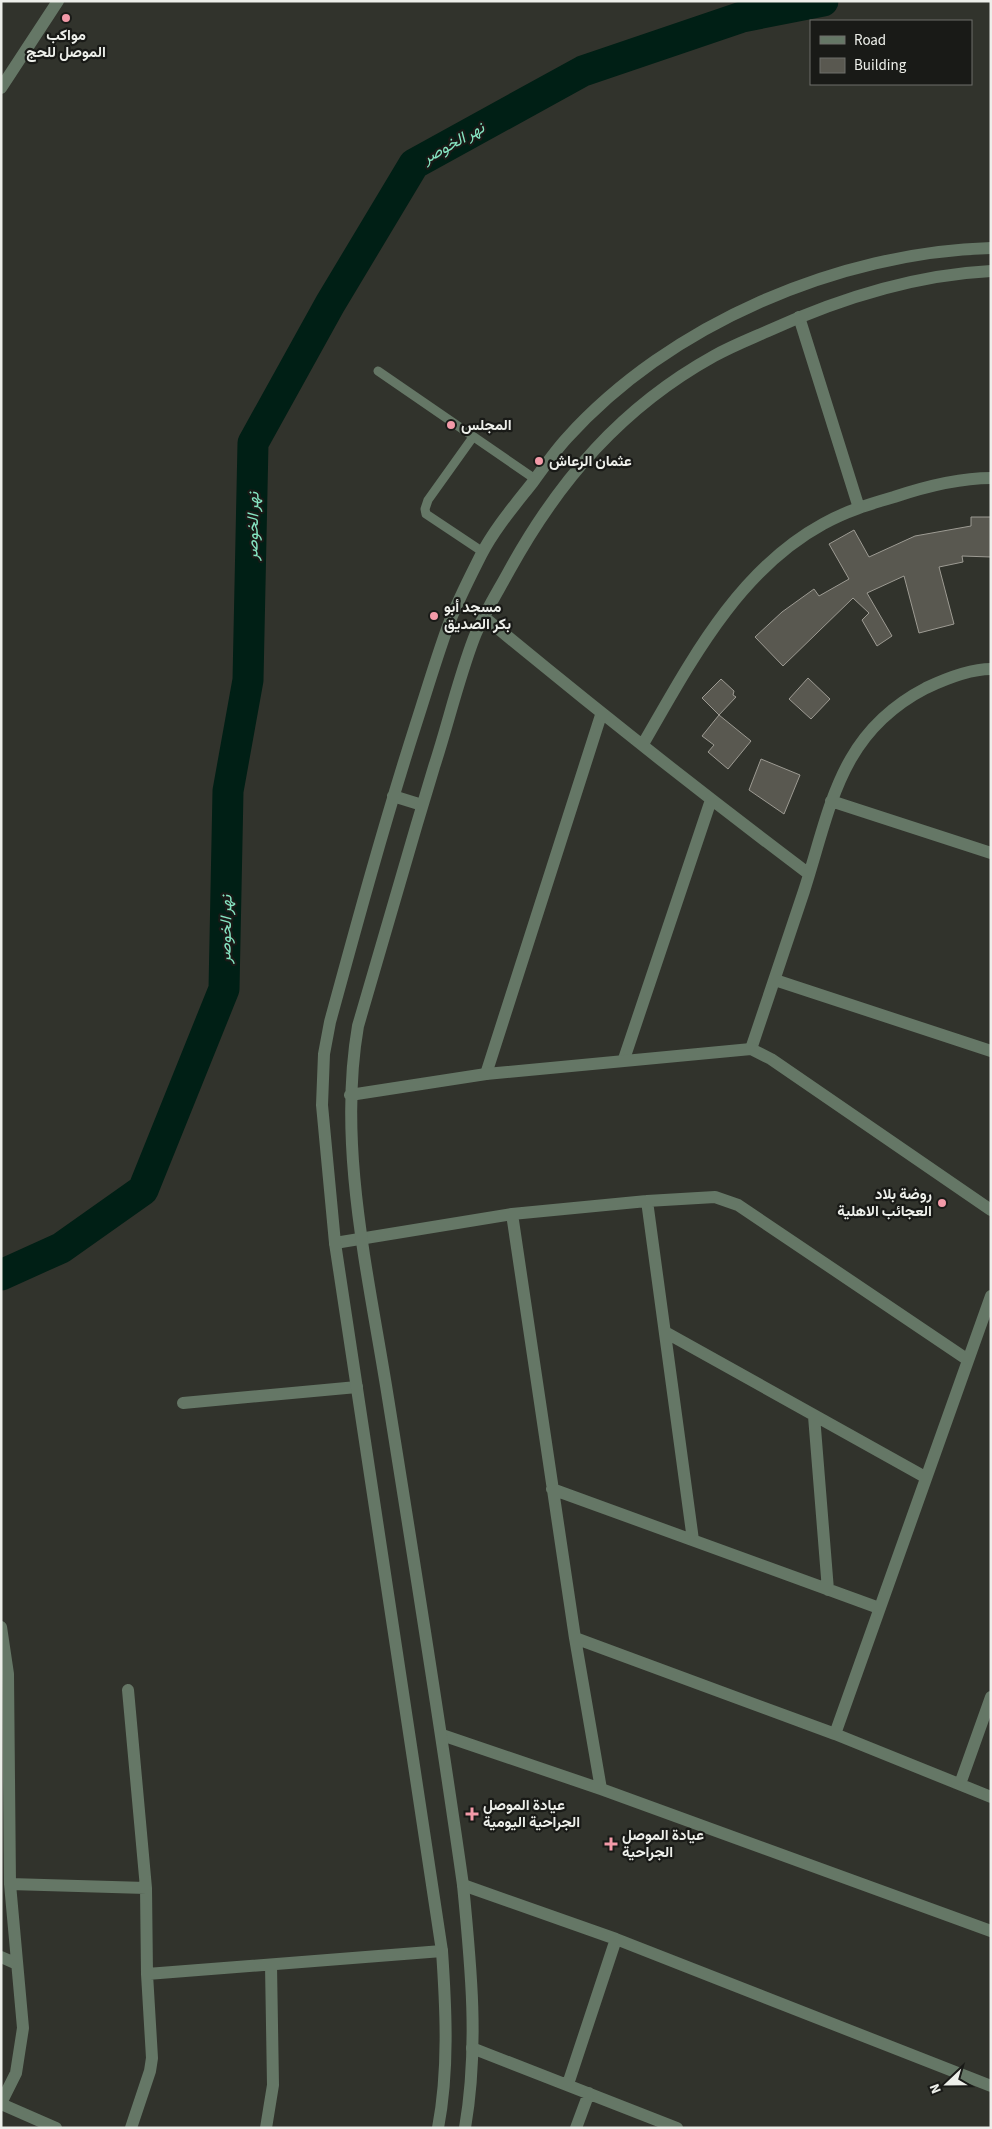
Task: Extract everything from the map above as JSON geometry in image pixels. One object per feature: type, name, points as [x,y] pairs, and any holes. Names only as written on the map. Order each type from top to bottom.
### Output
[{"type":"street","points":[[1,88],[58,1]]},
{"type":"street","points":[[438,2128],[446,1998],[442,1951],[335,1243],[323,1128],[324,1054],[330,1022],[393,796],[449,623],[483,552],[508,513],[568,438],[629,380],[703,330],[788,292],[848,271],[928,252],[991,248]]},
{"type":"street","points":[[465,2128],[472,2048],[473,1993],[464,1885],[363,1238],[353,1149],[350,1095],[352,1061],[358,1026],[422,805],[474,638],[548,505],[587,457],[616,428],[687,373],[716,355],[799,317],[890,287],[938,277],[991,271]]},
{"type":"street","points":[[799,317],[859,508]]},
{"type":"street","points":[[643,744],[702,643],[743,590],[780,554],[823,524],[859,508],[917,490],[991,478]]},
{"type":"street","points":[[484,617],[601,715],[643,744],[711,800],[809,874]]},
{"type":"street","points":[[751,1049],[831,801],[848,761],[873,726],[906,699],[944,679],[991,669]]},
{"type":"street","points":[[486,1074],[601,715]]},
{"type":"street","points":[[393,796],[422,805]]},
{"type":"street","points":[[624,1059],[711,800]]},
{"type":"street","points":[[831,801],[991,853]]},
{"type":"street","points":[[774,980],[991,1051]]},
{"type":"street","points":[[350,1095],[486,1074],[624,1059],[751,1049],[771,1059],[991,1210]]},
{"type":"street","points":[[335,1243],[512,1214],[647,1201],[715,1197],[738,1205],[968,1360]]},
{"type":"street","points":[[647,1201],[693,1540]]},
{"type":"street","points":[[512,1214],[575,1638],[601,1789]]},
{"type":"street","points":[[835,1734],[991,1296]]},
{"type":"street","points":[[665,1332],[925,1477]]},
{"type":"street","points":[[183,1403],[357,1387]]},
{"type":"street","points":[[814,1416],[828,1590]]},
{"type":"street","points":[[552,1489],[879,1608]]},
{"type":"street","points":[[1,1627],[5,1675],[10,1884],[23,2028],[16,2074],[1,2103],[56,2128]]},
{"type":"street","points":[[575,1638],[835,1734],[991,1797]]},
{"type":"street","points":[[128,1690],[146,1888],[147,1974],[152,2058],[150,2071],[131,2128]]},
{"type":"street","points":[[960,1784],[991,1698]]},
{"type":"street","points":[[442,1735],[601,1789],[991,1931]]},
{"type":"street","points":[[1,1836],[10,1848]]},
{"type":"street","points":[[10,1884],[146,1888]]},
{"type":"street","points":[[464,1885],[616,1939],[989,2082]]},
{"type":"street","points":[[568,2084],[616,1939]]},
{"type":"street","points":[[147,1974],[442,1951]]},
{"type":"street","points":[[1,1957],[17,1964]]},
{"type":"street","points":[[266,2128],[274,2070],[271,1965]]},
{"type":"street","points":[[472,2048],[568,2084],[676,2128]]},
{"type":"street","points":[[576,2128],[589,2093]]},
{"type":"lane","points":[[378,371],[535,479]]},
{"type":"lane","points":[[474,437],[428,500],[425,509],[431,517],[483,552]]},
{"type":"building","points":[[971,517],[991,517],[991,557],[962,556],[963,562],[939,567],[954,624],[919,633],[904,576],[867,593],[892,636],[877,646],[862,620],[869,613],[853,598],[783,666],[755,637],[782,612],[814,589],[819,596],[849,579],[829,544],[854,530],[869,557],[915,536],[971,526]]},
{"type":"building","points":[[808,678],[830,699],[811,719],[789,699]]},
{"type":"building","points":[[721,679],[734,691],[733,695],[736,697],[719,715],[702,698]]},
{"type":"building","points":[[719,715],[751,741],[728,769],[708,752],[714,745],[702,736]]},
{"type":"building","points":[[761,759],[800,775],[784,814],[749,790]]},
{"type":"waterway","name":"نهر الخوصر","points":[[1,1275],[61,1248],[143,1190],[224,989],[228,791],[248,680],[253,443],[330,304],[414,164],[583,71],[742,17],[823,1]]},
{"type":"place","name":"مواكب الموصل للحج","points":[[66,18]]},
{"type":"place","name":"المجلس","points":[[451,425]]},
{"type":"place","name":"عثمان الرعاش","points":[[539,461]]},
{"type":"place","name":"مسجد أبو بكر الصديق","points":[[434,616]]},
{"type":"place","name":"روضة بلاد العجائب الاهلية","points":[[942,1203]]},
{"type":"place","name":"عيادة الموصل الجراحية اليومية","points":[[472,1814]]},
{"type":"place","name":"عيادة الموصل الجراحية","points":[[611,1844]]}]
